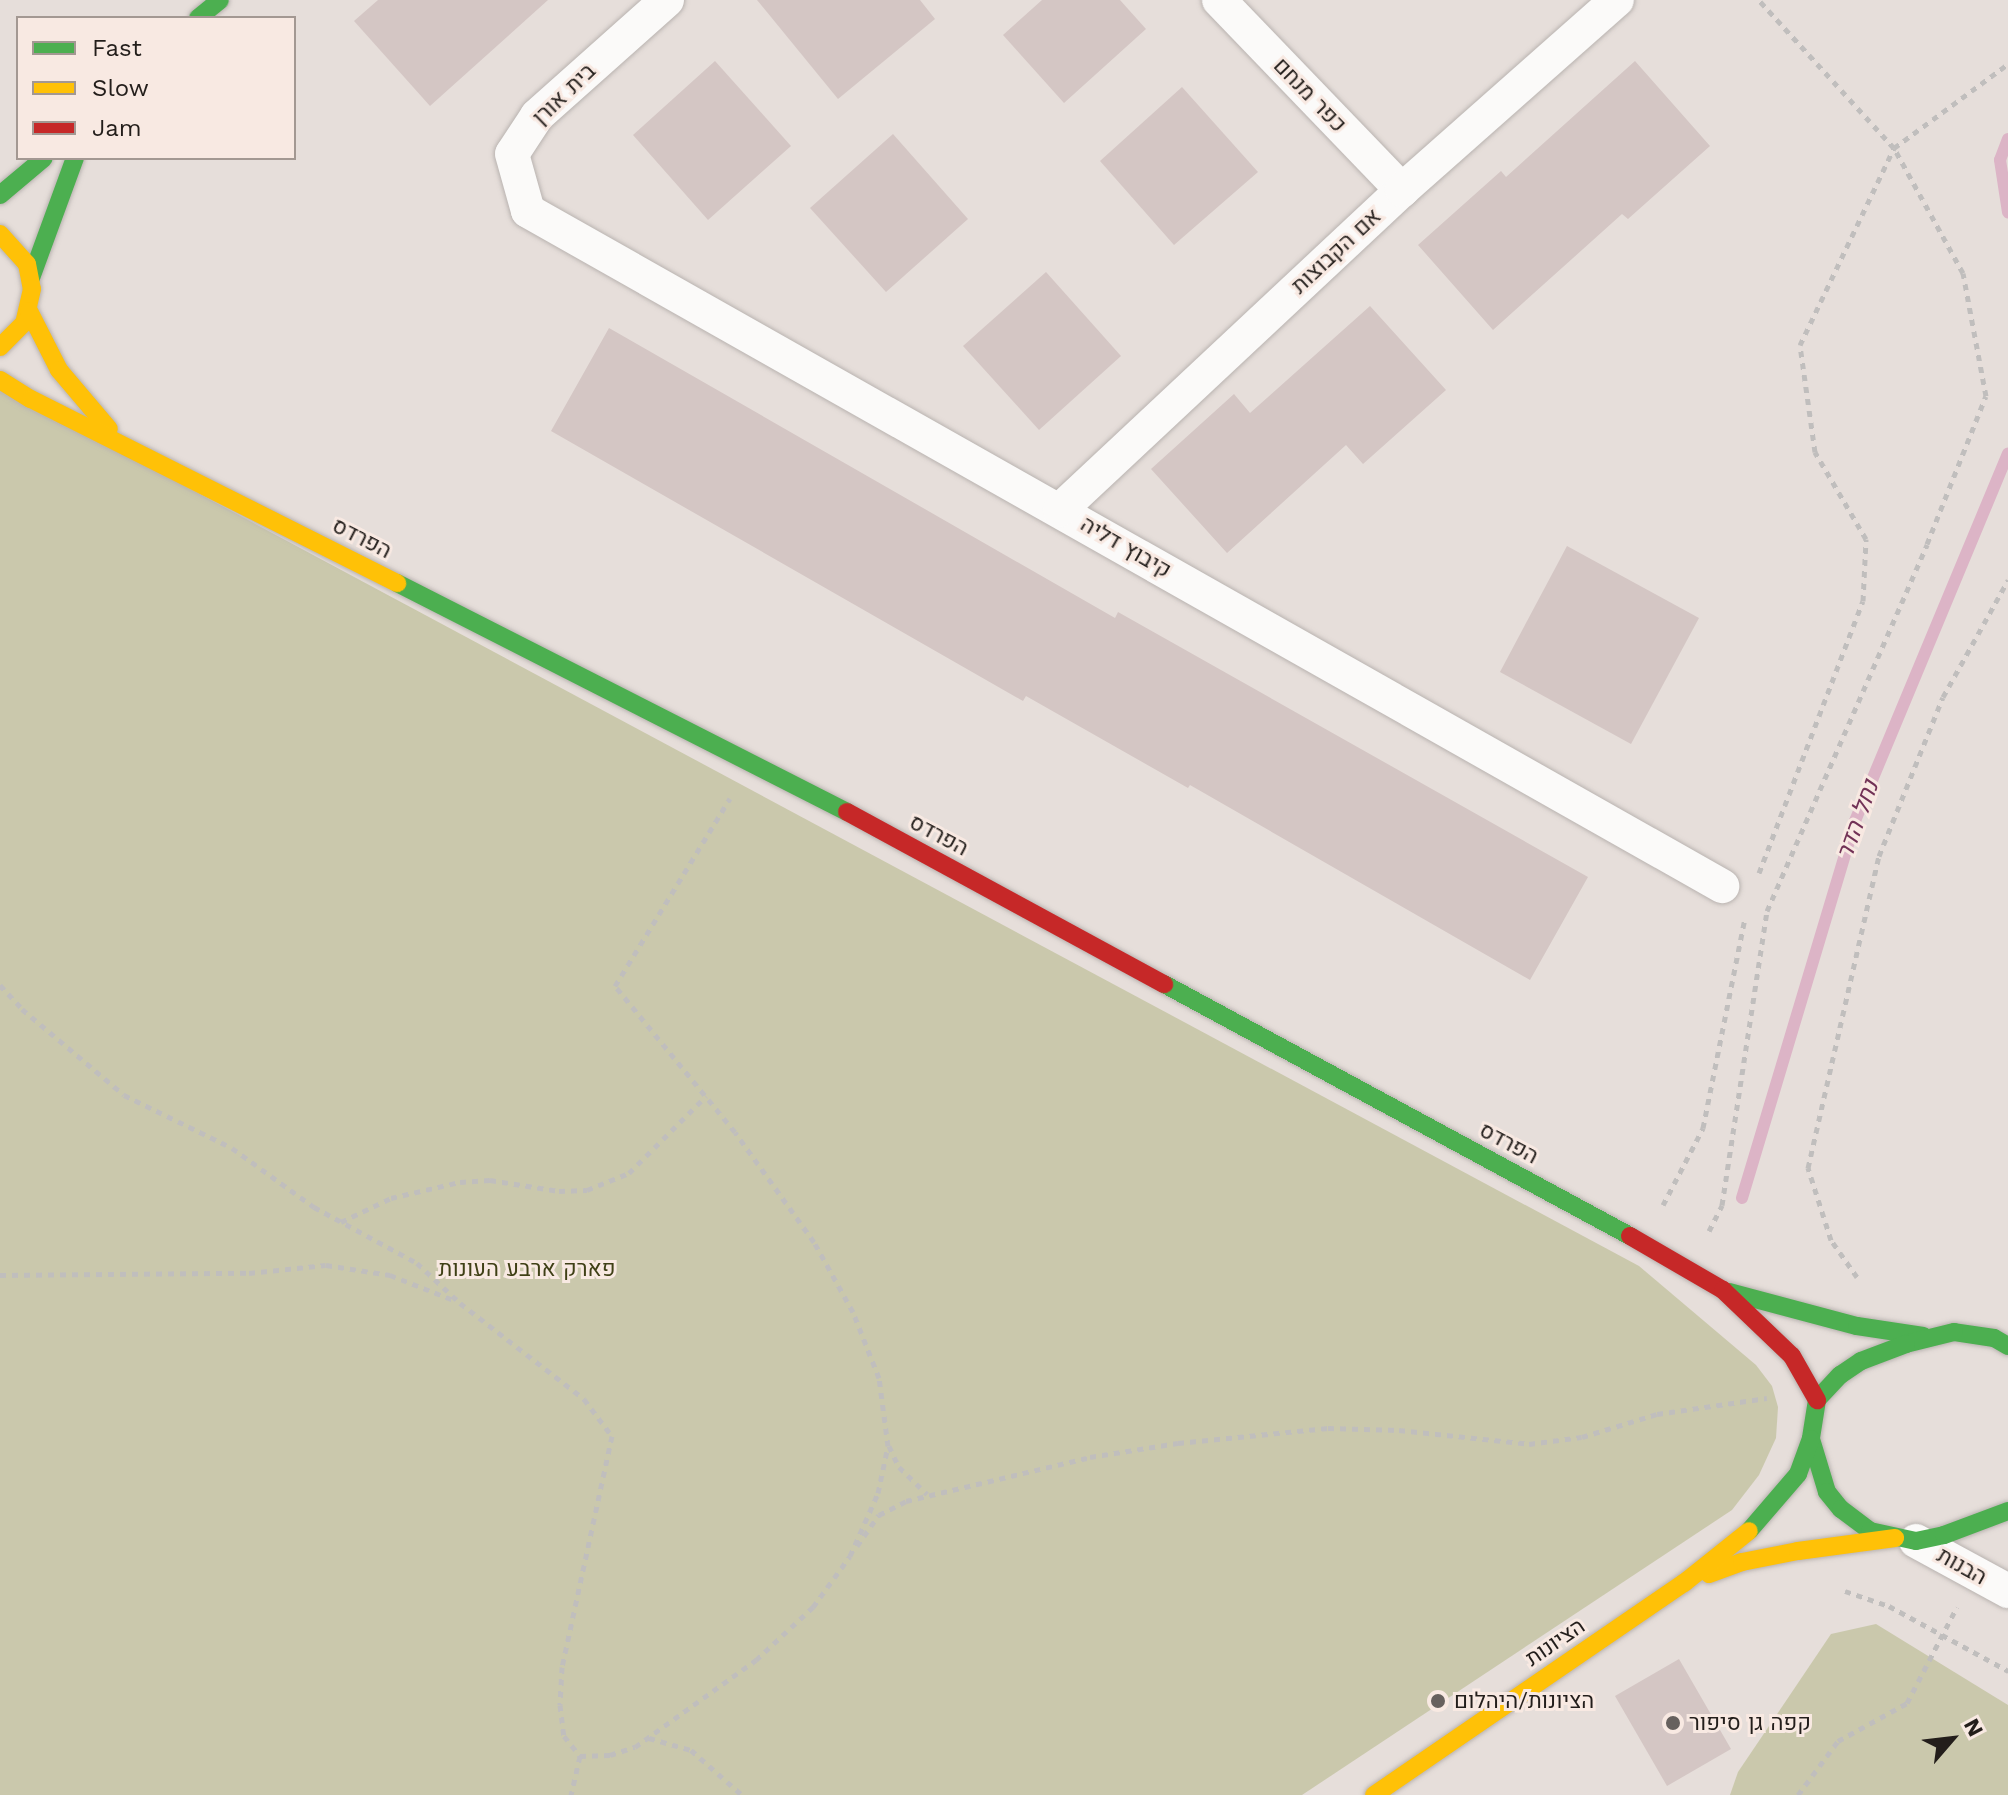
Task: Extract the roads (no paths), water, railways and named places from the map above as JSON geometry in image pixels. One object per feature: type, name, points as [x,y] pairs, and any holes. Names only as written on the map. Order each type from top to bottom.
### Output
[{"type":"street","points":[[200,16],[220,0]]},
{"type":"street","name":"בית אורן","points":[[528,211],[512,154],[537,116],[667,0]]},
{"type":"street","name":"כפר מנחם","points":[[1219,0],[1402,190]]},
{"type":"street","name":"אם הקבוצות","points":[[1060,510],[1402,190],[1617,0]]},
{"type":"street","points":[[0,195],[42,160]]},
{"type":"street","points":[[0,347],[17,333],[29,311],[31,278],[74,160]]},
{"type":"street","name":"קיבוץ דליה","points":[[528,211],[1738,886]]},
{"type":"street","points":[[0,234],[19,251],[31,278]]},
{"type":"street","name":"הפרדס","points":[[29,311],[59,370],[121,443]]},
{"type":"street","name":"הפרדס","points":[[0,380],[31,399],[752,761],[1643,1243],[1723,1290],[1792,1356],[1815,1397]]},
{"type":"street","name":"הפרדס","points":[[1723,1290],[1857,1326],[1932,1337]]},
{"type":"street","points":[[1906,1539],[1870,1531],[1841,1509],[1819,1475],[1811,1439],[1815,1397],[1861,1361],[1932,1337],[1998,1321]]},
{"type":"street","points":[[1954,1332],[1994,1338],[2008,1346]]},
{"type":"street","name":"הציונות","points":[[1374,1795],[1684,1583],[1766,1515],[1798,1474],[1811,1439]]},
{"type":"street","name":"הציונות","points":[[1684,1583],[1742,1562],[1798,1551],[1944,1535],[2008,1511]]},
{"type":"street","name":"הבנות","points":[[1906,1539],[2008,1591]]},
{"type":"waterway","name":"נחל הדר","points":[[2008,139],[2000,160],[2008,212]]},
{"type":"waterway","name":"נחל הדר","points":[[1742,1198],[1855,821],[2008,454]]},
{"type":"place","name":"הציונות/היהלום","points":[[1438,1701]]},
{"type":"place","name":"קפה גן סיפור","points":[[1673,1723]]},
{"type":"park label","name":"פארק ארבע העונות","points":[[527,1269]]}]
